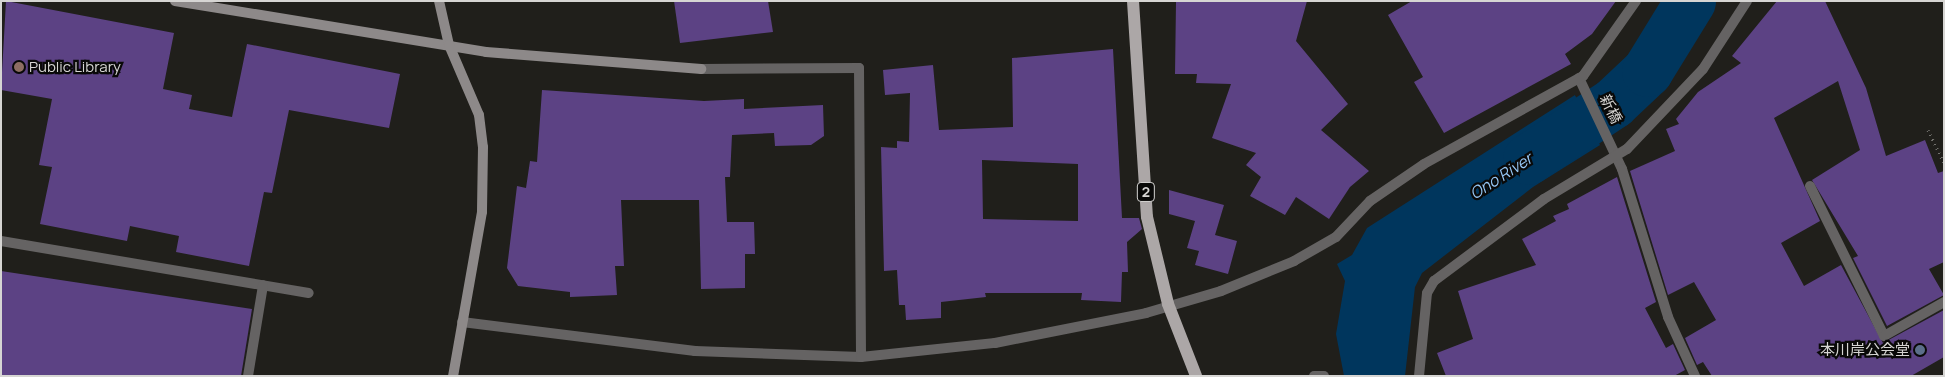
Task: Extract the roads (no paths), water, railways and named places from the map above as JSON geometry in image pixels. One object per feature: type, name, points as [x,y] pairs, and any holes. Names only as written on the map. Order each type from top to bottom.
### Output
[{"type":"main road","name":"2","points":[[1133,1],[1147,217],[1168,304],[1196,376]]},
{"type":"street","points":[[176,1],[540,59],[701,69],[859,68],[861,357]]},
{"type":"street","points":[[439,1],[450,45],[479,115],[484,147],[482,212],[453,376]]},
{"type":"street","points":[[462,322],[695,351],[861,357],[995,343],[1146,313],[1168,304],[1221,291],[1294,261],[1336,237],[1370,201],[1424,164],[1579,78],[1636,1]]},
{"type":"street","points":[[1419,376],[1427,293],[1434,281],[1544,199],[1627,149],[1703,69],[1746,1]]},
{"type":"street","name":"新橋","points":[[1579,78],[1616,154],[1668,316],[1695,376]]},
{"type":"street","points":[[1810,186],[1884,336],[1944,302]]},
{"type":"street","points":[[1,241],[309,293]]},
{"type":"street","points":[[248,376],[263,285]]},
{"type":"street","points":[[1314,376],[1324,376]]},
{"type":"water","points":[[1575,95],[1600,145],[1533,187],[1422,273],[1415,287],[1405,376],[1344,376],[1336,334],[1345,281],[1337,264],[1352,255],[1367,228]]},
{"type":"waterway","name":"Ono River","points":[[1528,159],[1613,103],[1647,71],[1690,1]]},
{"type":"place","name":"Public Library","points":[[19,67]]},
{"type":"place","name":"本川岸公会堂","points":[[1920,350]]}]
